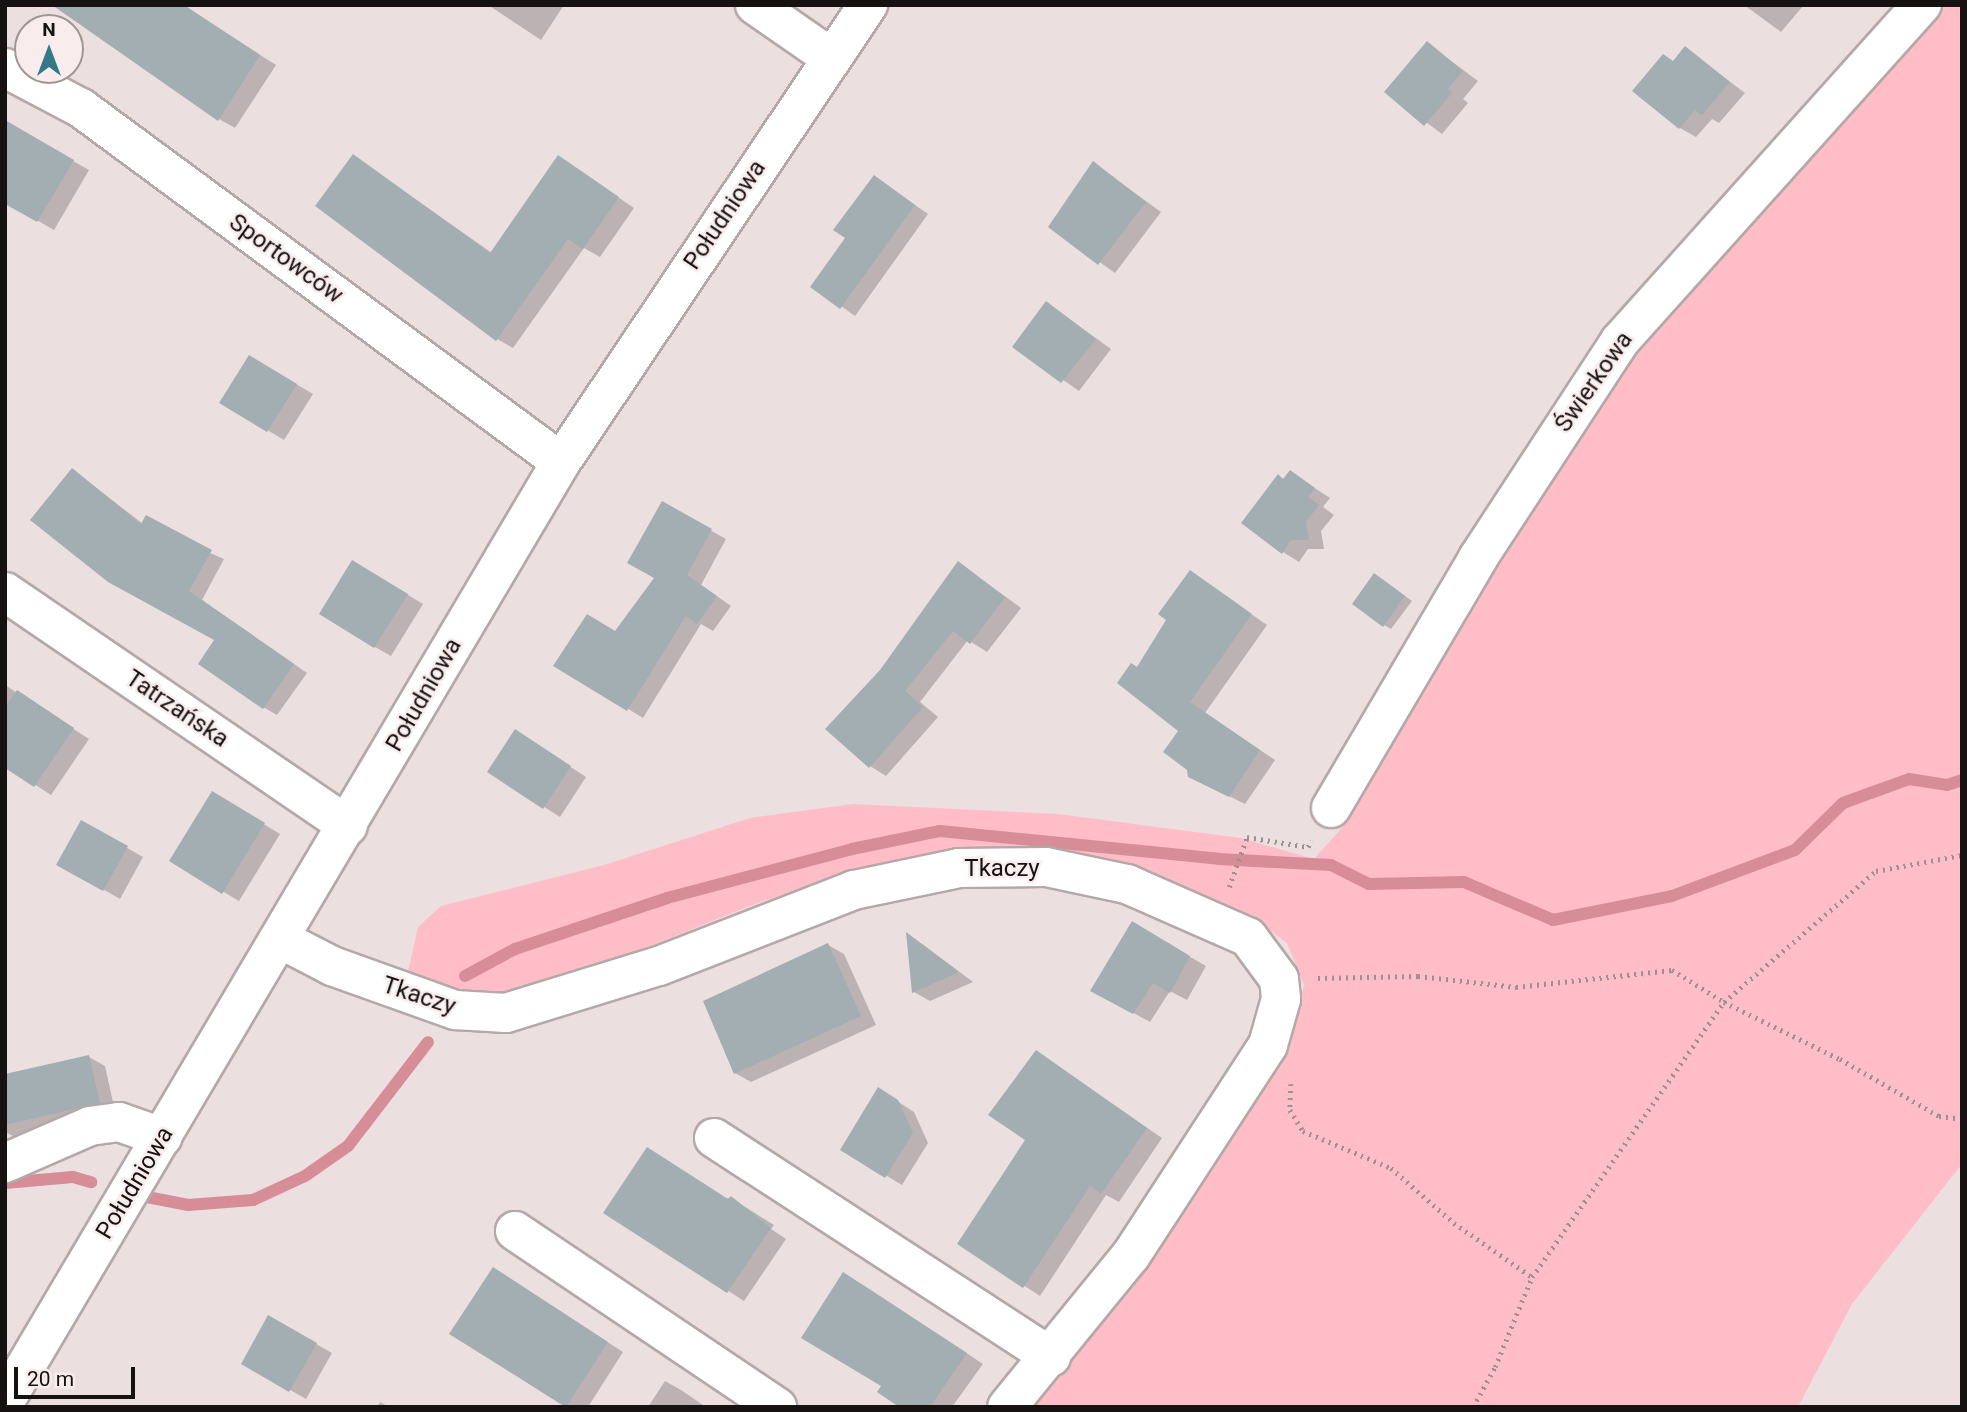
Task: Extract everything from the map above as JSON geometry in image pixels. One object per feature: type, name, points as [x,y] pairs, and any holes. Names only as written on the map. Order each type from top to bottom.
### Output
[{"type":"street","points":[[755,5],[830,57]]},
{"type":"street","name":"Południowa","points":[[5,1401],[348,826],[561,462],[830,57],[868,5]]},
{"type":"street","name":"Świerkowa","points":[[1331,807],[1478,558],[1620,341],[1922,5]]},
{"type":"street","name":"Sportowców","points":[[5,68],[80,108],[561,462]]},
{"type":"street","name":"Tatrzańska","points":[[5,592],[348,826]]},
{"type":"street","name":"Tkaczy","points":[[279,939],[332,966],[455,1010],[506,1013],[659,966],[854,890],[959,868],[1046,867],[1127,884],[1226,924],[1248,937],[1279,979]]},
{"type":"street","points":[[1007,1407],[1051,1357],[1131,1255],[1226,1114],[1277,1023],[1279,979]]},
{"type":"street","points":[[5,1163],[90,1126],[119,1122],[162,1137]]},
{"type":"street","points":[[714,1138],[1051,1357]]},
{"type":"street","points":[[516,1231],[777,1407]]},
{"type":"path","points":[[1237,871],[1247,837],[1308,846],[1331,807]]},
{"type":"path","points":[[1474,1407],[1532,1276],[1724,1002],[1875,872],[1962,855]]},
{"type":"path","points":[[1279,979],[1418,976],[1516,987],[1672,970],[1724,1002],[1840,1059],[1939,1116],[1962,1119]]},
{"type":"path","points":[[1277,1023],[1291,1059],[1290,1110],[1303,1131],[1391,1168],[1454,1223],[1532,1276]]},
{"type":"shaded area","points":[[1943,5],[1962,5],[1962,1164],[1852,1304],[1798,1407],[1027,1407],[1290,1036],[1304,985],[1287,943],[1251,916],[1119,866],[964,851],[865,867],[755,904],[590,970],[501,995],[461,993],[407,976],[418,927],[441,906],[604,865],[750,818],[853,804],[1058,814],[1241,838],[1314,859],[1347,822],[1446,639],[1551,472],[1633,358]]},
{"type":"building","points":[[52,5],[184,5],[260,55],[218,121],[84,27],[84,14],[65,14]]},
{"type":"building","points":[[1427,41],[1463,71],[1448,89],[1452,93],[1424,126],[1384,92]]},
{"type":"building","points":[[1685,46],[1730,82],[1702,115],[1695,110],[1679,129],[1632,91],[1663,54],[1673,61]]},
{"type":"building","points":[[5,120],[74,160],[37,222],[5,204]]},
{"type":"building","points":[[353,154],[490,253],[558,155],[619,197],[583,249],[568,239],[496,341],[315,206]]},
{"type":"building","points":[[1093,161],[1146,202],[1098,265],[1048,227]]},
{"type":"building","points":[[874,175],[915,205],[840,309],[810,287],[845,238],[833,230]]},
{"type":"building","points":[[1046,301],[1096,339],[1061,383],[1012,347]]},
{"type":"building","points":[[249,355],[297,384],[267,432],[219,403]]},
{"type":"building","points":[[72,468],[141,524],[146,515],[212,550],[189,591],[294,664],[263,709],[198,664],[214,640],[108,582],[30,520]]},
{"type":"building","points":[[1290,470],[1315,488],[1308,497],[1319,505],[1306,522],[1309,540],[1291,540],[1282,554],[1241,523],[1278,474],[1283,479]]},
{"type":"building","points":[[662,501],[712,529],[687,575],[717,596],[697,624],[686,616],[627,711],[553,666],[587,614],[615,631],[654,578],[627,563]]},
{"type":"building","points":[[352,560],[408,594],[374,648],[319,614]]},
{"type":"building","points":[[958,561],[1005,597],[970,644],[953,631],[905,691],[923,707],[869,768],[825,729],[880,670]]},
{"type":"building","points":[[1190,570],[1252,614],[1190,702],[1260,750],[1229,797],[1188,777],[1187,770],[1163,752],[1178,731],[1117,683],[1131,663],[1137,667],[1166,620],[1158,614]]},
{"type":"building","points":[[1374,573],[1405,596],[1383,627],[1352,604]]},
{"type":"building","points":[[17,690],[74,728],[34,787],[5,768],[5,707]]},
{"type":"building","points":[[515,729],[571,766],[543,809],[487,772]]},
{"type":"building","points":[[212,791],[265,823],[222,894],[169,861]]},
{"type":"building","points":[[81,820],[128,846],[103,891],[56,865]]},
{"type":"building","points":[[1132,921],[1190,956],[1170,993],[1153,983],[1133,1014],[1090,991]]},
{"type":"building","points":[[906,932],[959,972],[912,993]]},
{"type":"building","points":[[828,943],[861,1016],[734,1074],[703,1001]]},
{"type":"building","points":[[1036,1050],[1147,1128],[1101,1194],[1090,1186],[1023,1288],[957,1244],[1025,1140],[988,1115]]},
{"type":"building","points":[[89,1055],[100,1103],[5,1125],[5,1074]]},
{"type":"building","points":[[878,1087],[898,1100],[913,1133],[885,1178],[840,1150]]},
{"type":"building","points":[[647,1147],[728,1199],[731,1196],[771,1228],[727,1293],[603,1213]]},
{"type":"building","points":[[493,1267],[608,1342],[566,1407],[449,1334]]},
{"type":"building","points":[[843,1272],[967,1353],[930,1407],[899,1407],[877,1392],[881,1386],[801,1338]]},
{"type":"building","points":[[268,1315],[317,1343],[289,1392],[241,1364]]},
{"type":"waterway","points":[[465,976],[515,949],[667,898],[852,849],[940,831],[1219,859],[1331,865],[1369,884],[1464,882],[1553,920],[1672,896],[1795,850],[1843,803],[1909,779],[1947,785],[1962,780]]},
{"type":"waterway","points":[[147,1197],[188,1205],[253,1200],[305,1176],[348,1146],[428,1042]]},
{"type":"waterway","points":[[5,1183],[73,1177],[91,1182]]}]
